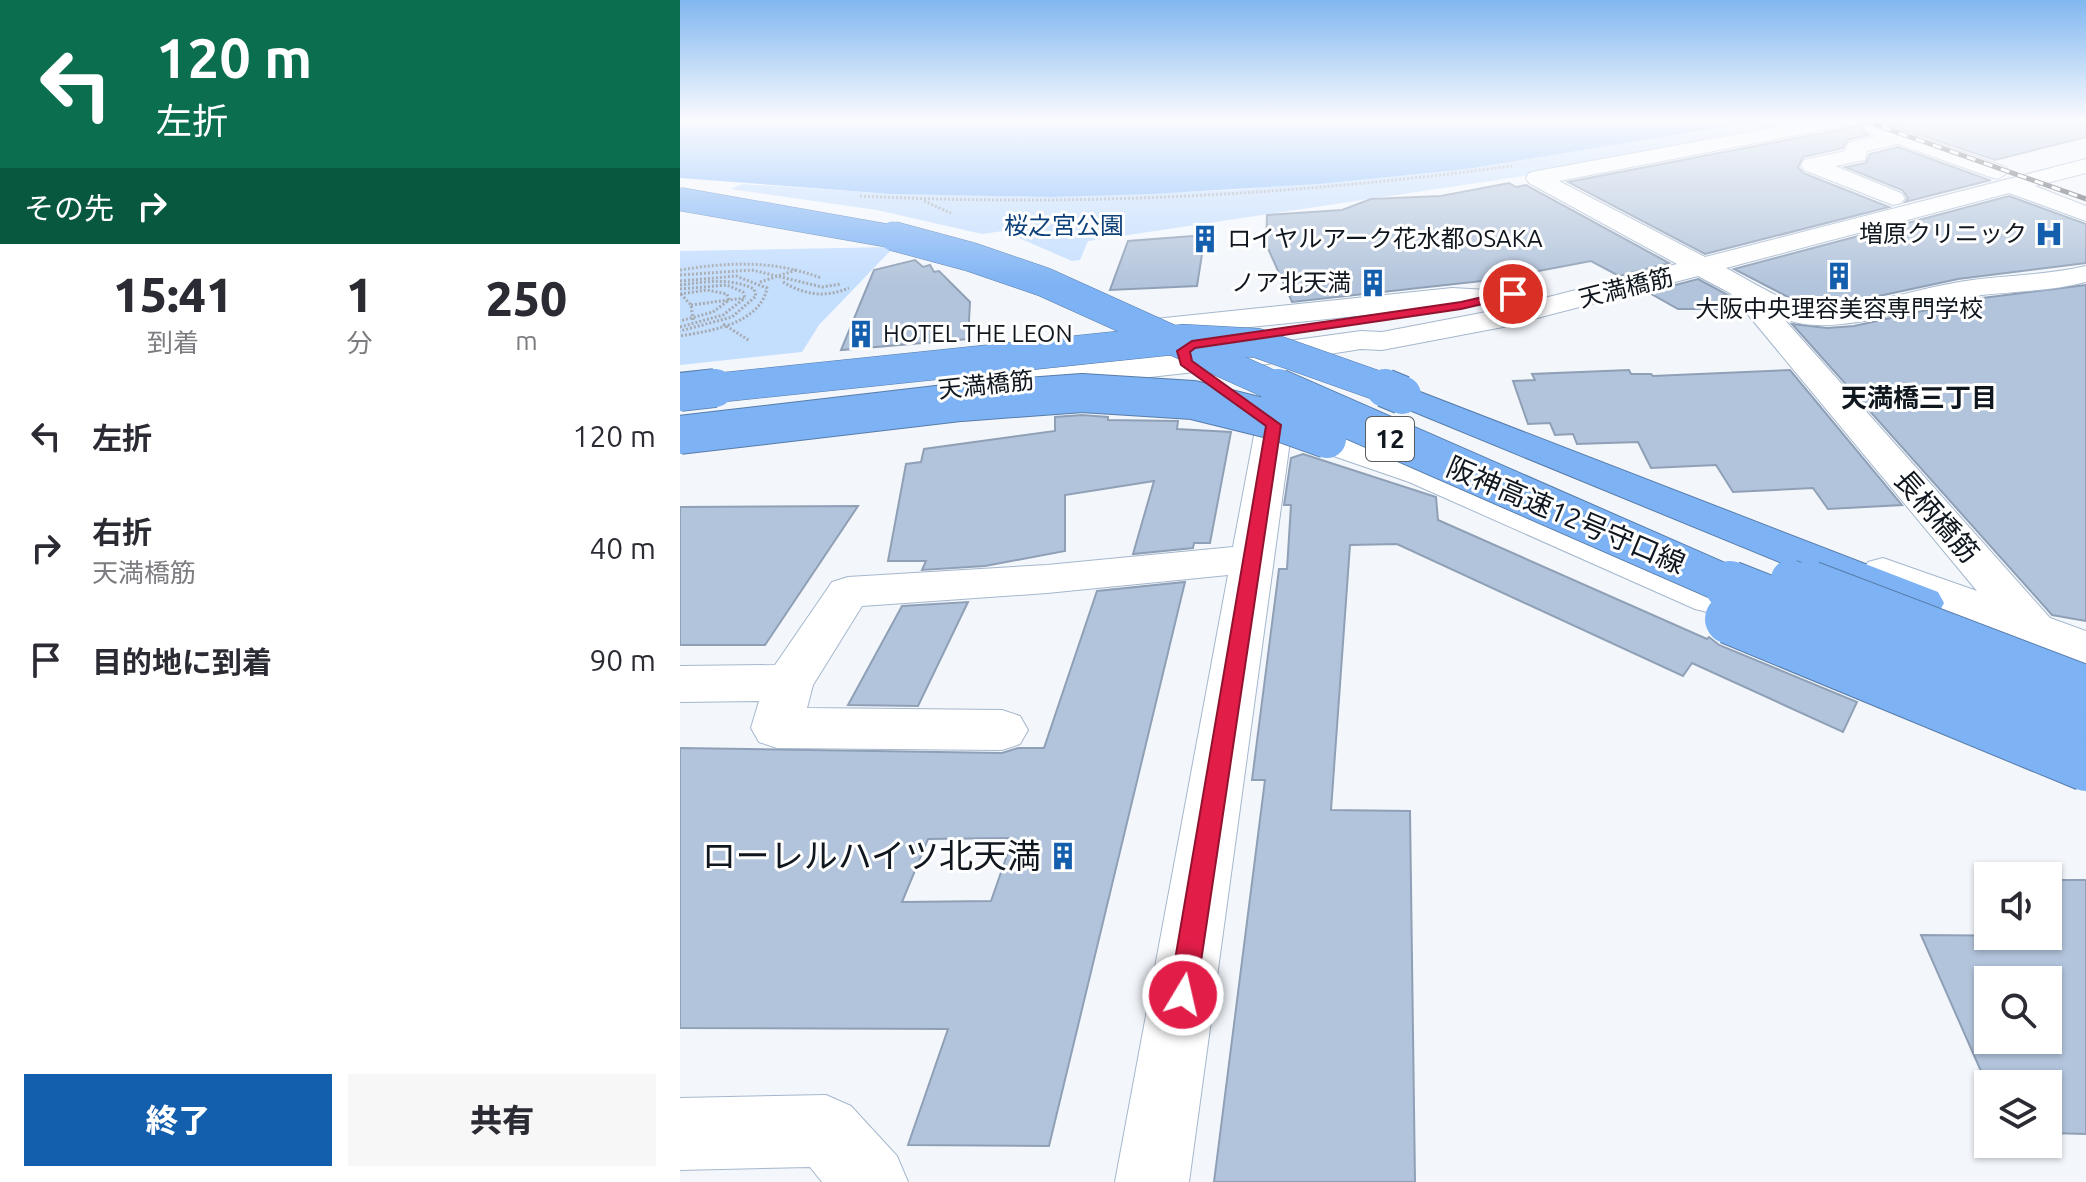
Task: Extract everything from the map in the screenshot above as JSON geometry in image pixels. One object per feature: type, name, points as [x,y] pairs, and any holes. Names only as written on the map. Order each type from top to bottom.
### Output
[{"type":"highway","name":"阪神高速12号守口線","points":[[680,187],[914,226],[993,246],[1068,271],[1617,508],[1791,579],[2086,691]]},
{"type":"highway","name":"阪神高速12号守口線","points":[[680,199],[871,231],[971,257],[1044,282],[1443,463],[1766,602],[2084,752]]},
{"type":"highway","points":[[680,392],[1144,341],[1184,339],[1257,343],[1306,358],[1922,603],[2086,663]]},
{"type":"highway","points":[[680,435],[1046,395],[1157,396],[1228,407],[1338,443],[1719,615],[2084,752]]},
{"type":"street","points":[[1547,176],[1537,178],[1745,293],[1756,293],[1801,315],[1882,311],[1921,297],[1982,287],[2062,280],[2086,274]]},
{"type":"street","points":[[1839,176],[1893,198]]},
{"type":"street","points":[[1998,176],[2086,214]]},
{"type":"street","name":"天満橋筋","points":[[680,405],[1073,361],[1195,363],[1389,316],[1692,261],[2015,176]]},
{"type":"street","name":"天満橋筋","points":[[680,420],[1195,363],[1361,340],[1375,354],[1527,312],[1893,198],[2005,179]]},
{"type":"street","points":[[1982,287],[2002,304],[2086,302]]},
{"type":"street","name":"長柄橋筋","points":[[1745,293],[2034,629],[2084,752]]},
{"type":"street","points":[[680,379],[1452,297],[1497,297]]},
{"type":"street","points":[[1152,1182],[1254,559],[1272,394],[1284,385],[1303,378],[1339,372],[1375,354],[1645,482],[2086,649]]},
{"type":"street","points":[[1077,400],[1195,363],[1267,426]]},
{"type":"street","points":[[680,448],[1077,400],[1158,402],[1214,410],[1422,474],[2084,752]]},
{"type":"street","points":[[1002,730],[777,728],[789,683],[848,592],[1047,579],[1254,559]]},
{"type":"street","points":[[680,684],[789,683]]},
{"type":"street","points":[[680,1134],[826,1131],[871,1182]]},
{"type":"path","points":[[861,196],[1022,201],[1136,198],[1366,183],[1423,176]]},
{"type":"path","points":[[719,276],[734,264]]},
{"type":"path","points":[[680,285],[734,264],[797,269],[821,278]]},
{"type":"path","points":[[680,285],[728,269],[784,274],[820,288],[841,284]]},
{"type":"path","points":[[680,285],[718,285],[739,289],[797,269]]},
{"type":"path","points":[[680,285],[719,276],[760,282],[767,288],[768,294],[754,311],[724,325],[680,329]]},
{"type":"path","points":[[680,285],[719,280],[750,286],[756,296]]},
{"type":"path","points":[[783,282],[813,295],[831,295],[849,288]]},
{"type":"path","points":[[680,285],[719,291],[727,294],[729,300]]},
{"type":"path","points":[[680,285],[691,305],[693,324]]},
{"type":"path","points":[[739,289],[745,298]]},
{"type":"path","points":[[693,324],[719,322],[746,308],[756,296],[768,294]]},
{"type":"path","points":[[691,305],[745,298]]},
{"type":"path","points":[[680,329],[732,311],[745,298]]},
{"type":"path","points":[[693,324],[720,309],[729,300]]},
{"type":"path","points":[[719,322],[750,341]]},
{"type":"green space","name":"桜之宮公園","points":[[1387,176],[1523,176],[1088,241],[1080,260],[1072,261],[1003,231],[982,234],[877,210],[731,189],[742,184],[891,194],[1051,197],[1233,190]]},
{"type":"green space","points":[[894,247],[819,325],[802,352],[680,365],[680,251]]},
{"type":"water","points":[[1396,176],[1318,184],[1051,197],[891,194],[680,178]]},
{"type":"building","points":[[1598,176],[1811,176],[1889,207],[1705,254],[1568,182]]},
{"type":"building","points":[[1868,176],[1978,176],[1991,180],[1905,202],[1908,198],[1902,190]]},
{"type":"building","points":[[1509,183],[1516,187],[1526,185],[1669,263],[1619,276],[1591,261],[1491,280],[1292,302],[1266,244],[1267,215],[1342,210],[1371,199],[1441,196]]},
{"type":"building","points":[[2009,196],[2086,224],[2086,263],[1958,279],[1865,299],[1828,303],[1790,298],[1734,269]]},
{"type":"building","points":[[1205,235],[1197,286],[1110,290],[1128,241]]},
{"type":"building","points":[[915,260],[923,267],[930,265],[934,272],[939,271],[970,302],[968,339],[841,350],[874,270]]},
{"type":"building","points":[[1698,279],[1728,295],[1739,309],[1678,309],[1648,292]]},
{"type":"building","points":[[2086,285],[2086,621],[2052,615],[1792,324],[1827,328],[1854,326],[1982,298]]},
{"type":"building","points":[[1629,370],[1631,374],[1653,376],[1790,370],[1902,505],[1828,509],[1813,488],[1733,492],[1716,465],[1651,468],[1638,442],[1577,444],[1573,434],[1555,435],[1550,423],[1528,424],[1513,381],[1535,380],[1532,374]]},
{"type":"building","points":[[1055,417],[1108,417],[1108,420],[1178,421],[1177,429],[1231,432],[1210,543],[1194,543],[1193,548],[1133,554],[1154,481],[1065,495],[1065,551],[985,566],[922,570],[926,561],[888,561],[906,464],[921,462],[924,449],[1055,431]]},
{"type":"building","points":[[1303,454],[1436,497],[1438,520],[1707,639],[1709,637],[1719,645],[1857,702],[1843,732],[1692,663],[1683,676],[1397,544],[1350,545],[1331,810],[1410,811],[1415,1182],[1214,1182],[1265,780],[1252,780],[1279,569],[1287,569],[1291,505],[1284,505],[1291,458]]},
{"type":"building","points":[[858,506],[765,645],[680,645],[680,507]]},
{"type":"building","name":"ローレルハイツ北天満","points":[[1185,582],[1049,1146],[908,1145],[948,1029],[680,1028],[680,748],[1002,753],[1018,748],[1044,748],[1097,591]],"holes":[[[1013,838],[991,901],[902,902],[928,839]]]},
{"type":"building","points":[[968,602],[918,706],[848,705],[902,606]]},
{"type":"building","points":[[2062,880],[2086,880],[2086,1134],[2062,1133],[2062,1070],[1981,1070],[1921,935],[1974,935],[1974,950],[2062,950]]},
{"type":"railway","points":[[2021,176],[2086,199]]},
{"type":"place","name":"増原クリニック","points":[[2049,234]]},
{"type":"place","name":"ロイヤルアーク花水都OSAKA","points":[[1205,239]]},
{"type":"place","name":"大阪中央理容美容専門学校","points":[[1839,276]]},
{"type":"place","name":"ノア北天満","points":[[1373,283]]},
{"type":"place","name":"HOTEL THE LEON","points":[[861,334]]},
{"type":"place","name":"ローレルハイツ北天満","points":[[1063,856]]},
{"type":"district","name":"天満橋三丁目","points":[[1919,398]]},
{"type":"route","points":[[1183,995],[1274,425],[1258,411],[1209,381],[1186,362],[1183,351],[1192,344],[1461,305],[1513,294]]}]
